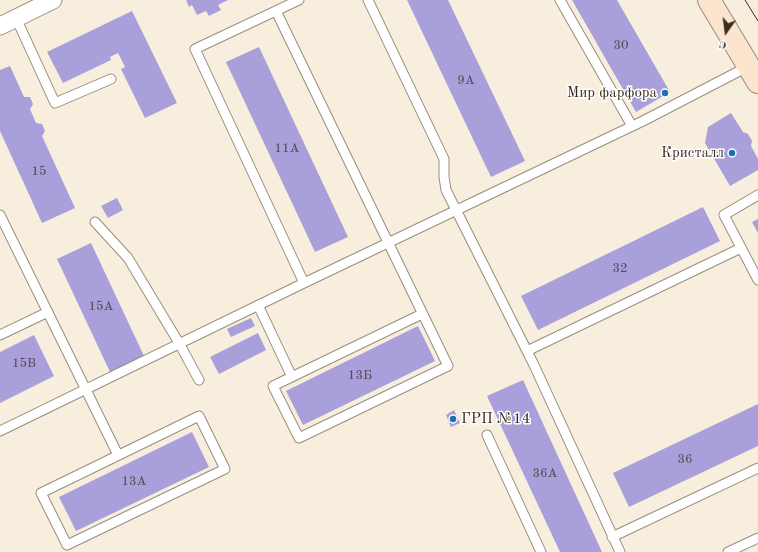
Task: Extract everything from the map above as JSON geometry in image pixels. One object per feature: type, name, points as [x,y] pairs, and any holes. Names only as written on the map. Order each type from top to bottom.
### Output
[{"type":"main road","points":[[709,0],[753,74]]},
{"type":"street","points":[[0,26],[53,0]]},
{"type":"lane","points":[[299,0],[195,49],[304,282]]},
{"type":"lane","points":[[368,0],[444,159],[446,190],[527,351],[620,552]]},
{"type":"lane","points":[[560,0],[632,126]]},
{"type":"lane","points":[[276,11],[448,366],[299,438],[273,386],[422,314]]},
{"type":"lane","points":[[16,18],[55,103],[111,79]]},
{"type":"lane","points":[[0,431],[304,282],[632,126],[753,74]]},
{"type":"lane","points":[[758,195],[724,215],[758,280]]},
{"type":"lane","points":[[0,215],[118,455]]},
{"type":"lane","points":[[95,222],[128,258],[179,343],[199,380]]},
{"type":"lane","points":[[527,351],[741,248]]},
{"type":"lane","points":[[258,305],[292,377]]},
{"type":"lane","points":[[0,335],[48,312]]},
{"type":"lane","points":[[199,416],[225,468],[67,545],[41,493],[118,455],[199,416]]},
{"type":"lane","points":[[487,435],[541,552]]},
{"type":"lane","points":[[612,537],[758,468]]},
{"type":"lane","points":[[728,552],[758,538]]},
{"type":"building","points":[[186,0],[228,0],[218,5],[221,10],[209,16],[206,11],[197,15],[192,5],[189,7]]},
{"type":"building","points":[[407,0],[448,0],[525,161],[491,177]]},
{"type":"building","points":[[572,0],[617,0],[670,92],[636,112]]},
{"type":"building","points":[[132,11],[177,103],[145,118],[121,69],[125,67],[118,53],[110,57],[111,60],[63,83],[47,52]]},
{"type":"building","points":[[259,47],[348,237],[315,252],[226,62]]},
{"type":"building","points":[[10,66],[24,97],[30,97],[33,104],[30,109],[36,123],[42,124],[45,131],[42,136],[75,208],[42,223],[0,131],[0,70]]},
{"type":"building","name":"Кристалл","points":[[731,113],[743,132],[748,134],[752,141],[751,146],[758,159],[758,170],[730,186],[705,143],[708,127]]},
{"type":"building","points":[[117,198],[123,210],[108,218],[101,206]]},
{"type":"building","points":[[703,207],[720,241],[538,330],[521,296]]},
{"type":"building","points":[[758,219],[758,233],[752,222]]},
{"type":"building","points":[[91,243],[144,356],[110,372],[57,259]]},
{"type":"building","points":[[251,318],[255,326],[231,337],[227,329]]},
{"type":"building","points":[[418,326],[435,361],[303,425],[286,391]]},
{"type":"building","points":[[258,333],[266,350],[219,374],[210,357]]},
{"type":"building","points":[[34,335],[54,376],[0,403],[0,352]]},
{"type":"building","points":[[523,380],[602,552],[560,552],[487,396]]},
{"type":"building","points":[[758,404],[758,446],[629,507],[613,473]]},
{"type":"building","name":"ГРП №14","points":[[454,410],[460,423],[451,427],[446,415]]},
{"type":"building","points":[[192,432],[209,467],[76,531],[59,497]]},
{"type":"tram line","points":[[745,0],[758,21]]},
{"type":"place","name":"Мир фарфора","points":[[665,93]]},
{"type":"place","name":"Кристалл","points":[[732,153]]},
{"type":"place","name":"ГРП №14","points":[[453,419]]}]
